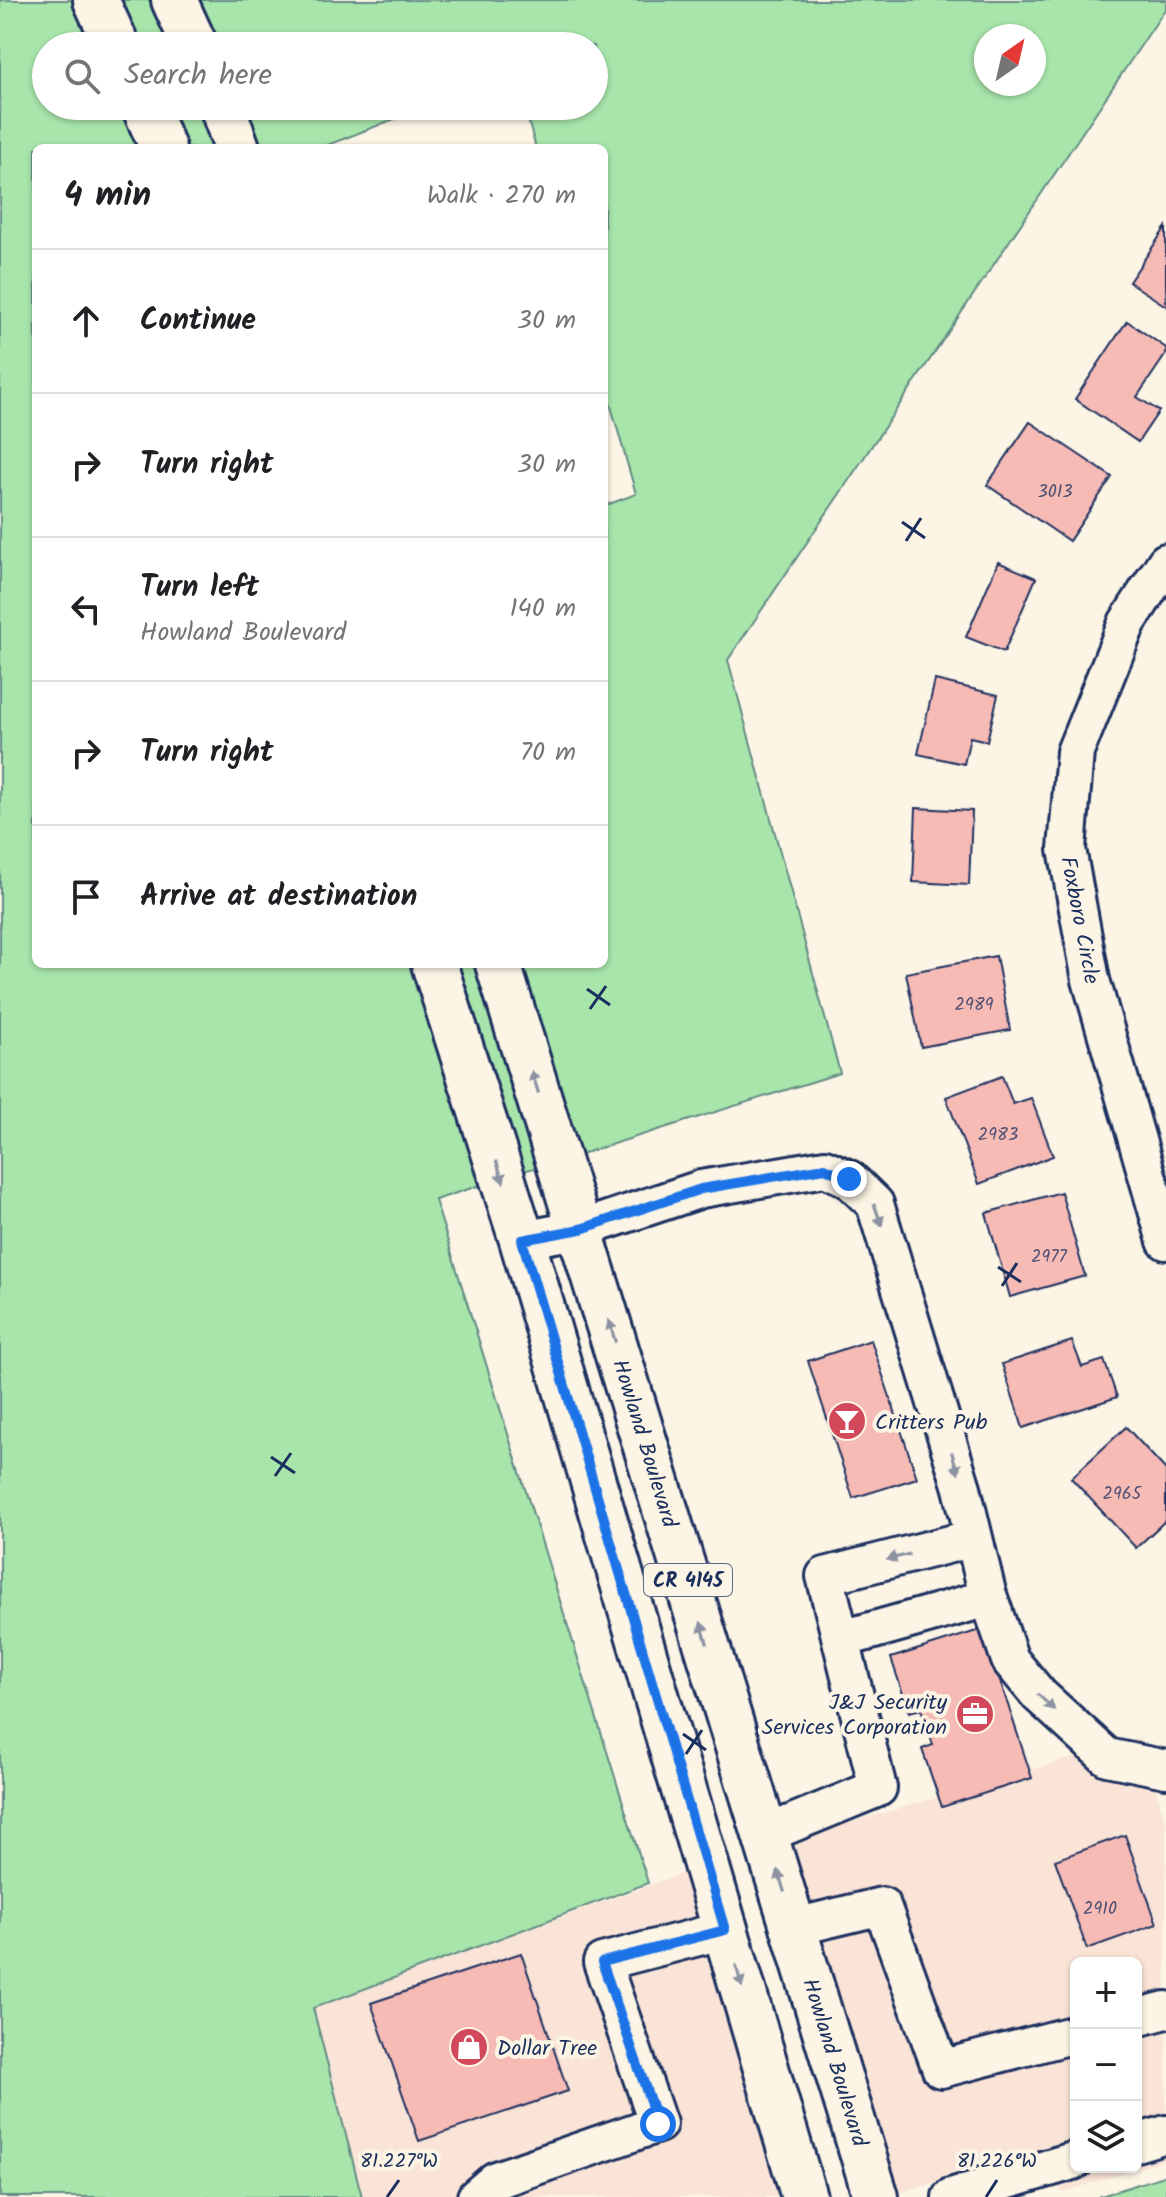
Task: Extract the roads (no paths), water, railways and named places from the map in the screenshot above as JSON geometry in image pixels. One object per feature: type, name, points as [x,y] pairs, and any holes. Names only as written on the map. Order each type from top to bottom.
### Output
[{"type":"main road","points":[[96,0],[111,32]]},
{"type":"main road","points":[[174,0],[189,32]]},
{"type":"main road","points":[[150,120],[161,144]]},
{"type":"main road","points":[[227,120],[236,144]]},
{"type":"main road","name":"CR 4145","points":[[435,968],[522,1240],[804,2197]]},
{"type":"main road","name":"Howland Boulevard","points":[[499,968],[876,2197]]},
{"type":"street","name":"Foxboro Circle","points":[[1166,562],[1127,623],[1075,752],[1067,849],[1091,980],[1166,1241]]},
{"type":"street","points":[[522,1240],[581,1229],[701,1189],[825,1168],[849,1179],[875,1204],[962,1488],[988,1598],[1010,1660],[1039,1695],[1107,1757],[1166,1769]]},
{"type":"street","points":[[766,1834],[878,1788],[825,1576],[974,1538]]},
{"type":"street","points":[[842,1639],[988,1598]]},
{"type":"street","points":[[795,1927],[882,1906],[941,2069],[1070,2036]]},
{"type":"street","points":[[476,2197],[496,2180],[658,2124],[602,1962],[725,1930]]},
{"type":"street","points":[[1142,2016],[1166,2010]]},
{"type":"street","points":[[1142,2141],[1166,2134]]},
{"type":"street","points":[[951,2197],[1070,2162]]},
{"type":"place","name":"Critters Pub","points":[[847,1421]]},
{"type":"place","name":"J&J Security Services Corporation","points":[[975,1714]]},
{"type":"place","name":"Dollar Tree","points":[[469,2047]]}]
